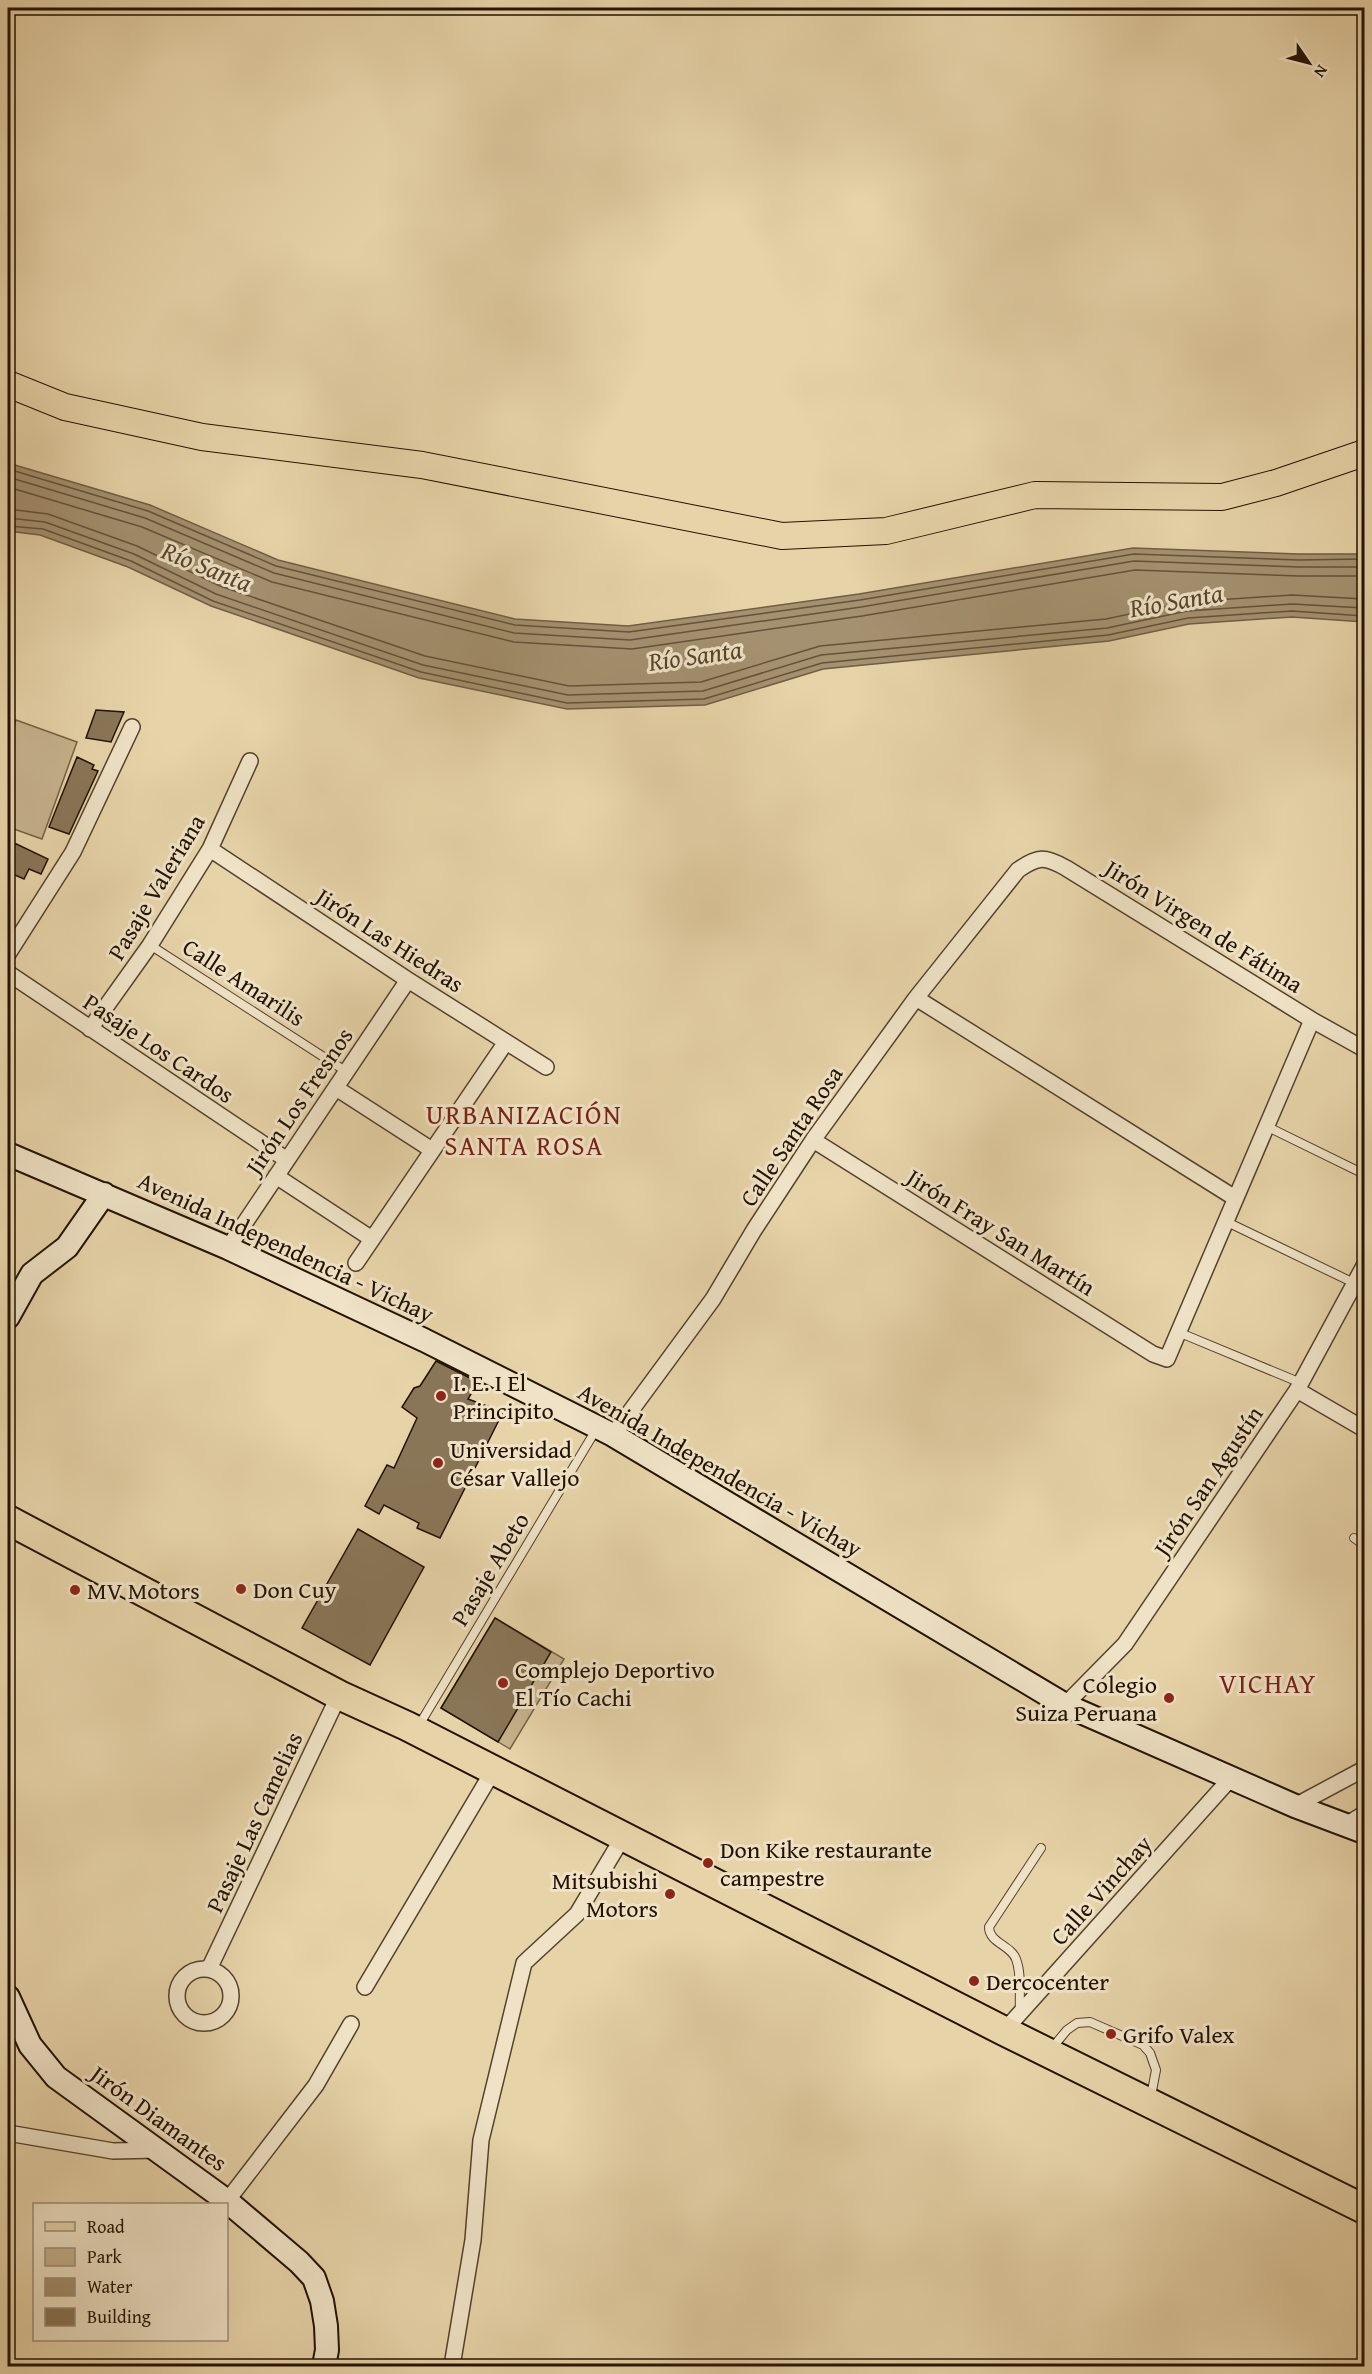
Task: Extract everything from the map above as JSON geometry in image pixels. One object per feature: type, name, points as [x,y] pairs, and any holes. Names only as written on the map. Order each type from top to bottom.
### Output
[{"type":"highway","points":[[8,1520],[339,1695],[623,1837],[1012,2022],[1048,2053],[1365,2209]]},
{"type":"main road","points":[[8,384],[64,407],[202,436],[422,465],[782,536],[886,531],[1035,495],[1222,497],[1276,483],[1365,453]]},
{"type":"main road","name":"Avenida Independencia - Vichay","points":[[8,1154],[228,1248],[424,1340],[605,1431],[1065,1705],[1295,1806],[1358,1824]]},
{"type":"main road","points":[[8,1317],[35,1270],[67,1247],[104,1194]]},
{"type":"main road","name":"Jirón Diamantes","points":[[8,1997],[30,2045],[56,2077],[227,2201],[299,2262],[314,2278],[322,2301],[326,2326],[327,2350],[324,2367]]},
{"type":"street","points":[[8,954],[74,852],[132,727]]},
{"type":"street","name":"Pasaje Valeriana","points":[[90,1029],[150,945],[210,849],[250,761]]},
{"type":"street","name":"Jirón Las Hiedras","points":[[210,849],[408,980],[546,1067]]},
{"type":"street","name":"Jirón Virgen de Fátima","points":[[1018,870],[1032,860],[1050,859],[1312,1020],[1365,1049]]},
{"type":"street","name":"Calle Santa Rosa","points":[[605,1431],[713,1299],[754,1230],[813,1140],[916,998],[1018,870]]},
{"type":"street","name":"Pasaje Los Cardos","points":[[8,974],[287,1160]]},
{"type":"street","name":"Jirón Los Fresnos","points":[[228,1248],[408,980]]},
{"type":"street","points":[[916,998],[1235,1198]]},
{"type":"street","points":[[1178,1332],[1312,1020]]},
{"type":"street","points":[[356,1263],[506,1042]]},
{"type":"street","points":[[336,1088],[432,1150]]},
{"type":"street","name":"Jirón Fray San Martín","points":[[813,1140],[1153,1354],[1167,1359],[1178,1332]]},
{"type":"street","points":[[276,1176],[372,1239]]},
{"type":"street","name":"Jirón San Agustín","points":[[1065,1705],[1125,1644],[1299,1386],[1359,1287],[1365,1266]]},
{"type":"street","points":[[1299,1386],[1365,1430]]},
{"type":"street","name":"Pasaje Las Camelias","points":[[209,1969],[339,1695]]},
{"type":"street","points":[[1295,1806],[1365,1769]]},
{"type":"street","points":[[365,1987],[493,1771]]},
{"type":"street","name":"Calle Vinchay","points":[[1012,2022],[1231,1778]]},
{"type":"street","points":[[452,2367],[473,2240],[481,2140],[524,1964],[577,1914],[623,1837]]},
{"type":"street","points":[[227,2201],[316,2085],[351,2024]]},
{"type":"street","points":[[8,2133],[113,2151],[158,2150]]},
{"type":"lane","name":"Calle Amarilis","points":[[150,945],[347,1072]]},
{"type":"lane","points":[[1266,1126],[1365,1174]]},
{"type":"lane","points":[[1225,1221],[1359,1287]]},
{"type":"lane","points":[[1178,1332],[1299,1386]]},
{"type":"lane","name":"Pasaje Abeto","points":[[415,1731],[605,1431]]},
{"type":"lane","points":[[1353,1538],[1365,1545]]},
{"type":"lane","points":[[1012,2022],[1017,1960],[1010,1950],[992,1937],[988,1928],[1041,1848]]},
{"type":"lane","points":[[1048,2053],[1067,2030],[1077,2023],[1090,2022],[1143,2045],[1150,2052],[1156,2070],[1150,2104]]},
{"type":"green space","points":[[16,720],[77,742],[42,839],[8,827],[8,743]]},
{"type":"green space","name":"Complejo Deportivo El Tío Cachi","points":[[495,1618],[564,1659],[510,1749],[441,1708]]},
{"type":"water","name":"Río Santa","points":[[8,463],[150,505],[278,560],[515,619],[628,626],[859,594],[1133,548],[1364,554],[1364,622],[1292,617],[1189,624],[1109,641],[823,669],[705,705],[567,709],[419,678],[211,606],[128,567],[40,535],[8,531]]},
{"type":"building","points":[[96,710],[124,712],[111,742],[86,738]]},
{"type":"building","points":[[77,757],[94,765],[92,769],[98,771],[69,834],[49,827]]},
{"type":"building","points":[[8,840],[48,859],[41,874],[29,869],[24,879],[8,872]]},
{"type":"building","points":[[436,1361],[478,1382],[468,1399],[503,1412],[440,1538],[417,1528],[419,1523],[384,1505],[379,1514],[365,1506],[387,1465],[394,1468],[417,1418],[402,1407],[414,1388],[420,1386]]},
{"type":"building","points":[[358,1529],[424,1567],[370,1665],[302,1628]]},
{"type":"building","name":"Complejo Deportivo El Tío Cachi","points":[[495,1618],[551,1652],[498,1742],[441,1708]]},
{"type":"place","name":"I. E. I El Principito","points":[[441,1396]]},
{"type":"place","name":"Universidad César Vallejo","points":[[438,1463]]},
{"type":"place","name":"Don Cuy","points":[[241,1589]]},
{"type":"place","name":"MV Motors","points":[[75,1590]]},
{"type":"place","name":"Complejo Deportivo El Tío Cachi","points":[[503,1683]]},
{"type":"place","name":"Colegio Suiza Peruana","points":[[1169,1698]]},
{"type":"place","name":"Don Kike restaurante campestre","points":[[708,1863]]},
{"type":"place","name":"Mitsubishi Motors","points":[[670,1894]]},
{"type":"place","name":"Dercocenter","points":[[974,1981]]},
{"type":"place","name":"Grifo Valex","points":[[1111,2034]]},
{"type":"district","name":"URBANIZACIÓN SANTA ROSA","points":[[524,1130]]},
{"type":"district","name":"VICHAY","points":[[1268,1683]]}]
